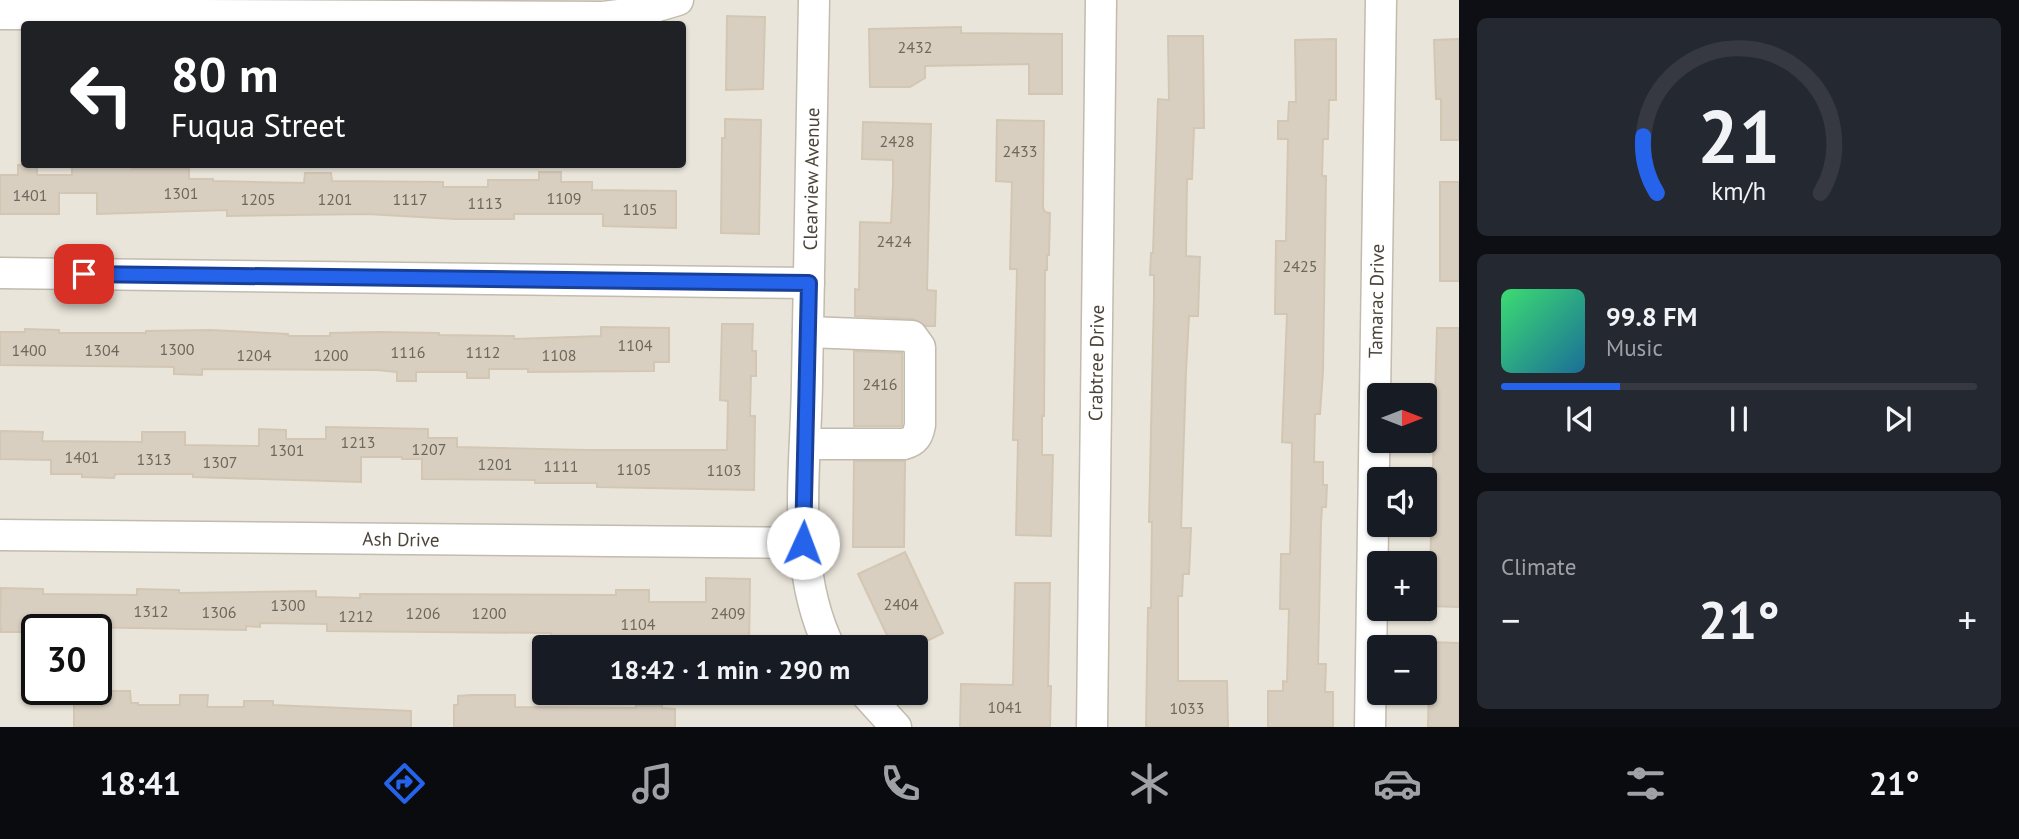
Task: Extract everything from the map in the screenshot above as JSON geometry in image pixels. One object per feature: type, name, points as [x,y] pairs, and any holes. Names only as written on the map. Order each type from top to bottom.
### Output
[{"type":"street","points":[[0,14],[603,18],[635,13],[678,0]]},
{"type":"street","name":"Clearview Avenue","points":[[814,0],[803,543],[814,608],[825,635]]},
{"type":"street","name":"Crabtree Drive","points":[[1092,727],[1101,0]]},
{"type":"street","name":"Tamarac Drive","points":[[1370,727],[1381,0]]},
{"type":"street","points":[[0,273],[809,283]]},
{"type":"street","points":[[807,444],[904,444],[912,442],[918,435],[920,425],[920,347],[912,335],[808,332]]},
{"type":"street","name":"Ash Drive","points":[[0,535],[803,543]]},
{"type":"street","points":[[876,705],[896,727]]},
{"type":"shaded area","points":[[0,0],[1459,0],[1459,727],[0,727]]},
{"type":"building","points":[[727,16],[765,17],[763,89],[726,90]]},
{"type":"building","points":[[961,27],[961,33],[1062,34],[1062,94],[1029,94],[1029,64],[925,66],[925,78],[910,87],[870,87],[869,29]]},
{"type":"building","points":[[1168,36],[1203,36],[1204,128],[1194,128],[1192,179],[1187,179],[1186,256],[1200,257],[1198,316],[1189,316],[1186,371],[1181,528],[1191,528],[1189,574],[1183,574],[1182,596],[1178,596],[1178,681],[1227,681],[1228,727],[1146,727],[1148,608],[1151,608],[1152,522],[1149,522],[1154,296],[1154,275],[1150,275],[1158,99],[1169,100]]},
{"type":"building","points":[[1336,39],[1336,100],[1329,100],[1328,139],[1323,139],[1322,176],[1326,176],[1323,371],[1320,414],[1315,414],[1314,462],[1323,462],[1323,485],[1327,485],[1326,507],[1322,507],[1321,524],[1318,664],[1326,664],[1325,692],[1333,692],[1333,727],[1268,727],[1268,691],[1283,691],[1283,681],[1287,682],[1289,609],[1280,609],[1281,554],[1290,554],[1291,522],[1292,443],[1282,442],[1287,314],[1275,314],[1276,241],[1286,241],[1288,139],[1278,139],[1278,121],[1288,121],[1289,102],[1296,102],[1295,40]]},
{"type":"building","points":[[1459,39],[1459,140],[1441,140],[1441,99],[1436,99],[1434,40]]},
{"type":"building","points":[[725,119],[761,120],[759,234],[721,233],[722,138],[725,138]]},
{"type":"building","points":[[997,120],[1044,121],[1043,208],[1050,213],[1049,255],[1045,270],[1042,455],[1053,455],[1051,536],[1016,535],[1018,440],[1013,440],[1017,269],[1010,269],[1012,182],[996,181]]},
{"type":"building","points":[[863,122],[931,124],[927,290],[936,291],[935,326],[926,326],[913,319],[855,316],[855,289],[859,290],[860,222],[891,223],[893,185],[893,160],[862,159]]},
{"type":"building","points":[[18,165],[21,165],[21,168],[37,168],[37,175],[72,175],[72,168],[189,169],[189,179],[304,183],[305,173],[331,173],[332,181],[443,182],[443,187],[488,187],[488,180],[539,180],[539,172],[561,172],[561,182],[592,182],[592,190],[676,191],[676,228],[603,226],[603,214],[514,214],[514,219],[455,219],[367,214],[227,216],[227,210],[97,214],[97,193],[59,193],[59,214],[0,214],[0,175],[18,175]]},
{"type":"building","points":[[1440,182],[1459,182],[1459,281],[1440,281]]},
{"type":"building","points":[[722,324],[753,324],[752,351],[756,351],[756,376],[751,376],[750,416],[755,416],[754,490],[597,487],[597,483],[535,483],[535,480],[422,479],[422,459],[402,457],[361,457],[361,482],[193,477],[193,474],[115,474],[114,478],[82,477],[82,474],[51,474],[51,460],[0,459],[0,431],[43,432],[42,441],[142,442],[142,432],[185,432],[185,445],[259,446],[259,429],[286,430],[286,439],[326,439],[326,427],[428,429],[428,438],[457,438],[457,447],[727,450],[728,401],[720,400]]},
{"type":"building","points":[[601,327],[669,328],[669,362],[654,362],[654,371],[528,372],[528,369],[489,369],[489,378],[467,378],[467,372],[416,372],[416,381],[397,381],[397,372],[377,370],[202,369],[202,375],[174,374],[174,367],[0,365],[0,332],[25,332],[25,329],[59,330],[59,333],[210,330],[288,336],[377,332],[439,333],[514,336],[514,339],[601,336]]},
{"type":"building","points":[[1437,328],[1459,328],[1459,607],[1437,606],[1437,551],[1431,551],[1431,537],[1437,537],[1437,467],[1433,467],[1433,453],[1437,453]]},
{"type":"building","points":[[854,351],[902,353],[902,426],[854,426]]},
{"type":"building","points":[[854,461],[905,461],[904,547],[853,547]]},
{"type":"building","points":[[905,552],[943,633],[928,640],[928,635],[887,635],[858,574]]},
{"type":"building","points":[[706,578],[750,579],[749,635],[327,631],[327,624],[260,623],[260,627],[246,626],[246,630],[112,628],[112,614],[21,614],[21,632],[1,632],[0,623],[1,588],[43,589],[43,594],[137,595],[137,589],[179,590],[179,593],[316,591],[316,597],[360,598],[360,594],[616,595],[616,590],[649,590],[649,602],[706,602]]},
{"type":"building","points":[[1015,583],[1050,583],[1050,727],[960,727],[961,684],[1013,685]]},
{"type":"building","points":[[1437,642],[1459,643],[1459,727],[1428,727],[1429,705],[1437,705]]},
{"type":"building","points":[[112,691],[130,691],[131,703],[138,705],[180,705],[180,695],[208,695],[207,707],[244,707],[244,701],[273,701],[273,705],[411,711],[411,727],[74,727],[74,705],[112,705]]},
{"type":"building","points":[[515,695],[515,707],[636,708],[636,705],[662,705],[662,708],[675,709],[675,727],[454,727],[454,705],[458,705],[458,696]]},
{"type":"route","points":[[84,274],[809,283],[803,543]]}]
